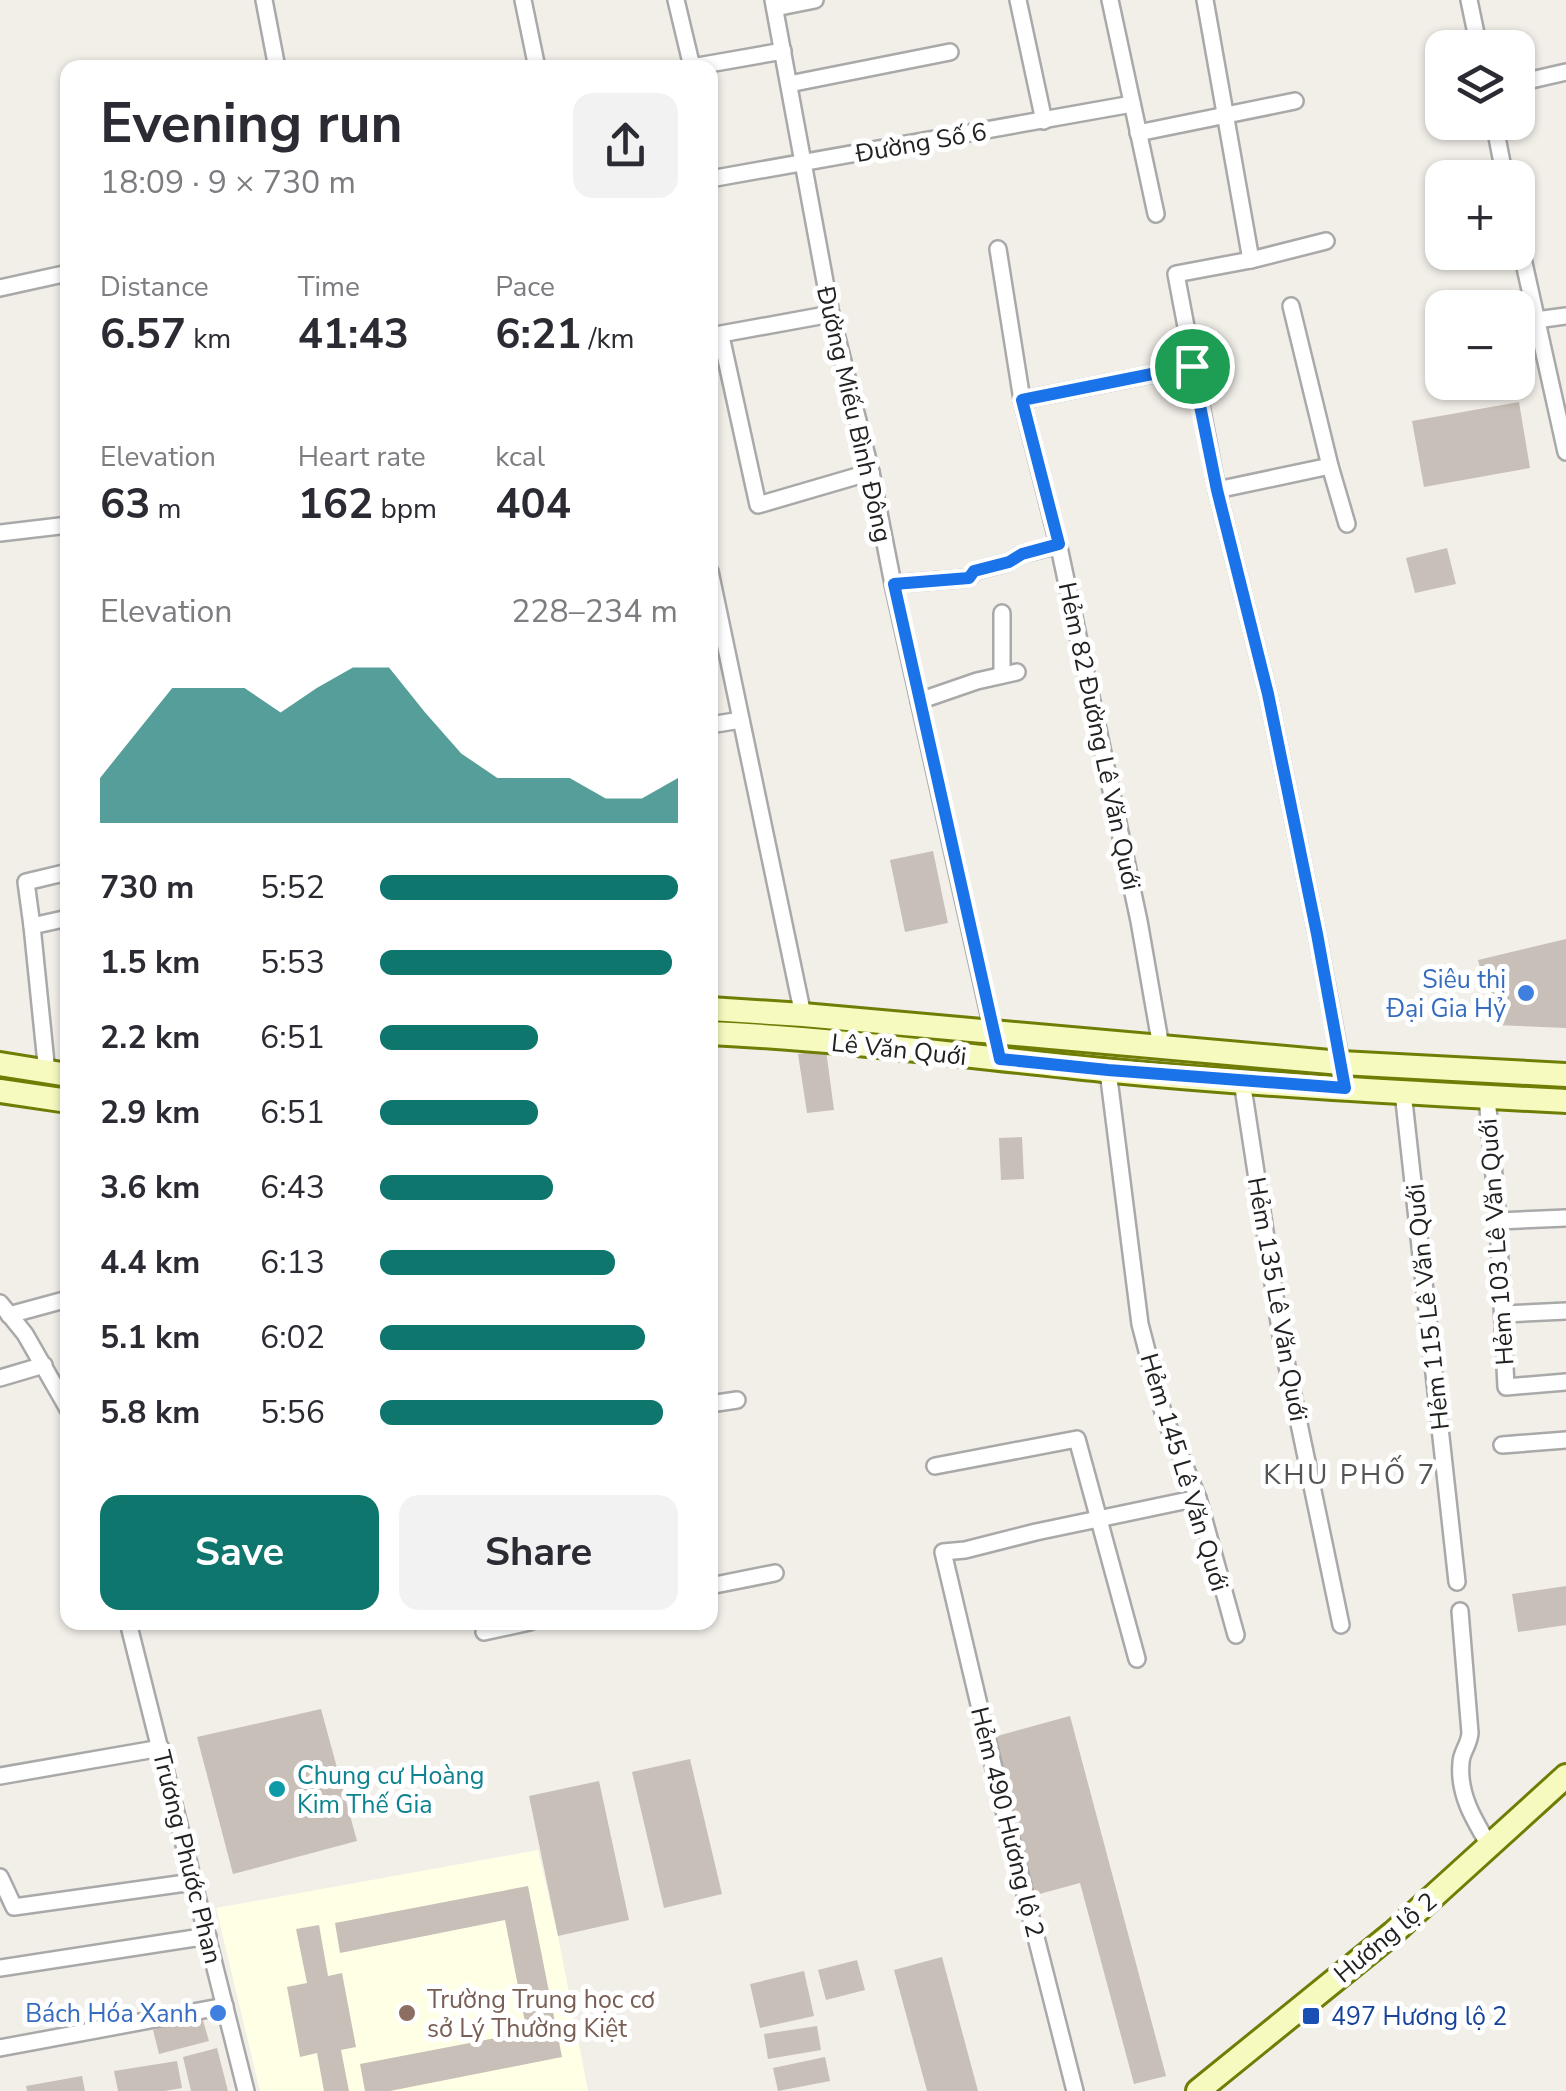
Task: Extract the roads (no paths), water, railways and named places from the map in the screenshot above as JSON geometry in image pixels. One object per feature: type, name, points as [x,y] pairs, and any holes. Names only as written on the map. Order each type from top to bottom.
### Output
[{"type":"main road","name":"Lê Văn Quới","points":[[718,1009],[1340,1063],[1566,1075]]},
{"type":"main road","name":"Lê Văn Quới","points":[[718,1034],[1242,1081],[1566,1101]]},
{"type":"main road","points":[[0,1064],[57,1074]]},
{"type":"main road","points":[[0,1091],[60,1100]]},
{"type":"main road","name":"Hương lộ 2","points":[[1198,2091],[1393,1933],[1566,1776]]},
{"type":"street","points":[[264,0],[275,60]]},
{"type":"street","points":[[523,0],[535,60]]},
{"type":"street","points":[[676,0],[690,60]]},
{"type":"street","points":[[774,4],[815,0]]},
{"type":"street","points":[[1018,0],[1044,120]]},
{"type":"street","points":[[1110,0],[1156,214]]},
{"type":"street","points":[[1205,0],[1251,260]]},
{"type":"street","points":[[1469,0],[1475,30]]},
{"type":"street","name":"Đường Miếu Bình Đông","points":[[774,4],[831,314],[871,472],[1000,1059]]},
{"type":"street","points":[[718,63],[783,52]]},
{"type":"street","points":[[789,84],[950,52]]},
{"type":"street","points":[[1535,79],[1566,72]]},
{"type":"street","points":[[1138,133],[1295,101]]},
{"type":"street","name":"Đường Số 6","points":[[718,177],[1132,104]]},
{"type":"street","points":[[1326,241],[1176,274],[1217,490],[1268,694],[1345,1088]]},
{"type":"street","name":"Hẻm 82 Đường Lê Văn Quới","points":[[998,250],[1022,400],[1059,544],[1140,921],[1160,1048]]},
{"type":"street","points":[[1525,270],[1566,452]]},
{"type":"street","points":[[0,288],[60,275]]},
{"type":"street","points":[[1291,306],[1347,524]]},
{"type":"street","points":[[718,335],[831,314]]},
{"type":"street","points":[[1536,320],[1566,316]]},
{"type":"street","points":[[718,348],[758,505],[871,472]]},
{"type":"street","points":[[1022,400],[1192,366]]},
{"type":"street","points":[[1217,490],[1330,466]]},
{"type":"street","points":[[0,533],[60,526]]},
{"type":"street","points":[[894,584],[969,578],[974,571],[1059,544]]},
{"type":"street","points":[[718,611],[802,1014]]},
{"type":"street","points":[[919,700],[1009,674],[1002,613]]},
{"type":"street","points":[[718,724],[740,720]]},
{"type":"street","points":[[57,1074],[26,882],[60,874]]},
{"type":"street","points":[[32,926],[60,920]]},
{"type":"street","name":"Hẻm 145 Lê Văn Quới","points":[[1108,1070],[1140,1324],[1164,1416],[1198,1498],[1236,1635]]},
{"type":"street","name":"Hẻm 135 Lê Văn Quới","points":[[1242,1081],[1282,1342],[1341,1625]]},
{"type":"street","name":"Hẻm 115 Lê Văn Quới","points":[[1403,1092],[1457,1582]]},
{"type":"street","name":"Hẻm 103 Lê Văn Quới","points":[[1486,1097],[1498,1220],[1506,1388],[1566,1382]]},
{"type":"street","points":[[1498,1220],[1566,1218]]},
{"type":"street","points":[[4,1309],[60,1300]]},
{"type":"street","points":[[4,1309],[25,1334],[60,1395]]},
{"type":"street","points":[[1503,1314],[1566,1311]]},
{"type":"street","points":[[0,1378],[60,1369]]},
{"type":"street","points":[[718,1403],[736,1400]]},
{"type":"street","points":[[936,1466],[1077,1439],[1136,1659]]},
{"type":"street","points":[[1502,1445],[1566,1440]]},
{"type":"street","points":[[1098,1518],[1198,1498]]},
{"type":"street","name":"Hẻm 490 Hương lộ 2","points":[[1075,2091],[943,1552],[1098,1518]]},
{"type":"street","points":[[718,1584],[774,1572]]},
{"type":"street","points":[[1460,1611],[1470,1733],[1470,1743],[1460,1758],[1461,1778],[1470,1814],[1490,1845]]},
{"type":"street","name":"Trương Phước Phan","points":[[130,1630],[246,2091]]},
{"type":"street","points":[[484,1632],[493,1630]]},
{"type":"street","points":[[0,1776],[160,1748]]},
{"type":"street","points":[[0,1877],[14,1907],[193,1882]]},
{"type":"street","points":[[0,1968],[208,1936]]},
{"type":"street","points":[[0,2048],[225,2006]]},
{"type":"place","name":"Siêu thị Đại Gia Hỷ","points":[[1526,993]]},
{"type":"place","name":"Chung cư Hoàng Kim Thế Gia","points":[[277,1789]]},
{"type":"place","name":"Bách Hóa Xanh","points":[[218,2013]]},
{"type":"place","name":"Trường Trung học cơ sở Lý Thường Kiệt","points":[[407,2013]]},
{"type":"place","name":"497 Hương lộ 2","points":[[1311,2016]]},
{"type":"district","name":"KHU PHỐ 7","points":[[1350,1474]]}]
